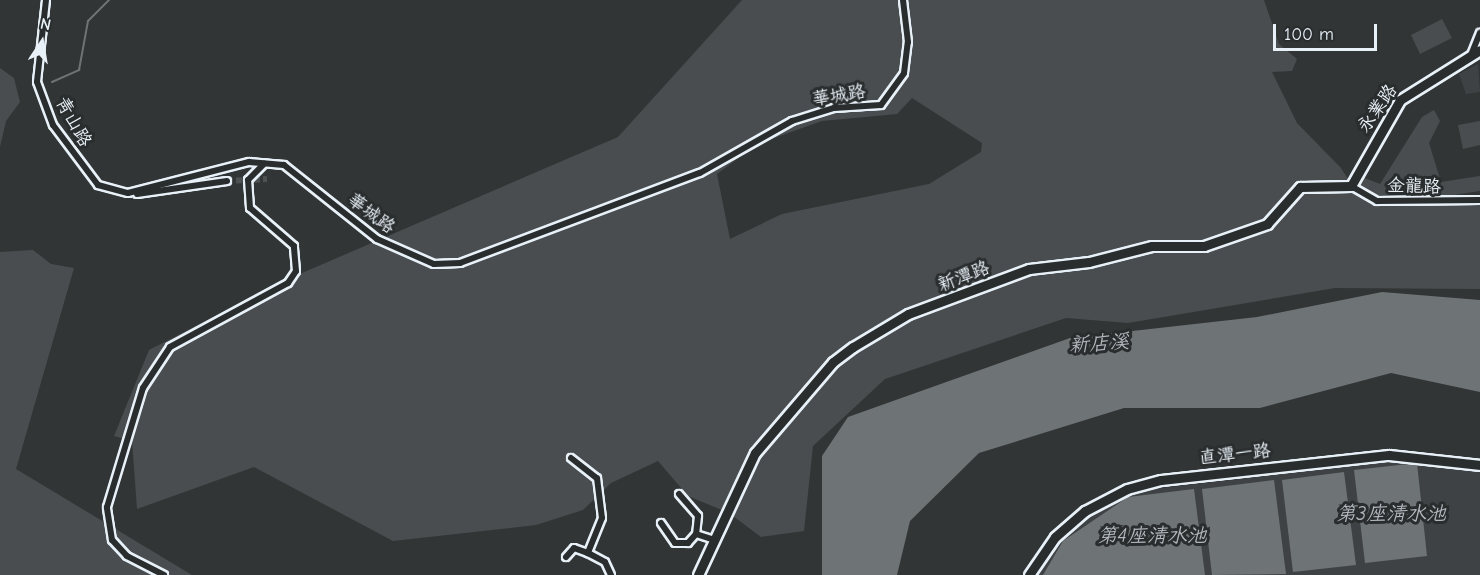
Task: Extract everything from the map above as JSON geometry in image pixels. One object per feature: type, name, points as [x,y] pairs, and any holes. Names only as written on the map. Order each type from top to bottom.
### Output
[{"type":"street","name":"青山路","points":[[46,0],[37,82],[53,125],[98,185],[128,193],[249,162],[264,163]]},
{"type":"street","name":"華城路","points":[[264,163],[292,170],[404,255],[434,264],[460,263],[700,173],[792,121],[834,108],[881,105],[904,73],[908,42],[903,0]]},
{"type":"street","points":[[1469,58],[1480,33]]},
{"type":"street","name":"永業路","points":[[1351,186],[1400,100],[1480,50]]},
{"type":"street","points":[[164,575],[127,556],[112,540],[107,507],[143,388],[170,347],[280,288],[296,272],[294,246],[250,208],[248,180],[264,163]]},
{"type":"street","points":[[137,194],[227,181]]},
{"type":"street","name":"金龍路","points":[[1351,186],[1377,201],[1427,205],[1480,200]]},
{"type":"street","name":"新潭路","points":[[698,575],[755,453],[780,421],[833,362],[908,314],[1029,269],[1089,262],[1152,246],[1204,246],[1267,224],[1300,187],[1351,186]]},
{"type":"street","name":"直潭一路","points":[[1029,575],[1055,537],[1085,511],[1127,489],[1161,480],[1389,455],[1480,465]]},
{"type":"street","points":[[571,458],[597,478],[602,518],[588,553]]},
{"type":"street","points":[[661,523],[675,543],[688,543],[696,534],[698,516],[679,494]]},
{"type":"street","points":[[696,534],[715,540]]},
{"type":"street","points":[[566,557],[574,548],[588,553],[604,562],[611,575]]},
{"type":"shaded area","points":[[742,0],[1264,0],[1279,44],[1297,59],[1292,71],[1272,72],[1297,123],[1341,168],[1359,196],[1365,198],[1355,181],[1362,177],[1380,184],[1422,117],[1434,110],[1440,121],[1429,143],[1441,182],[1480,176],[1480,191],[1447,196],[1480,197],[1480,289],[1335,288],[1128,323],[1066,318],[885,379],[813,446],[804,531],[761,537],[729,513],[688,496],[658,461],[611,483],[583,510],[536,525],[393,541],[254,467],[137,509],[132,441],[114,436],[149,350],[288,279],[618,137]],"holes":[[[912,98],[982,143],[981,152],[929,184],[782,214],[730,239],[717,174],[757,144],[822,121],[897,114]]]},
{"type":"shaded area","points":[[1442,19],[1452,38],[1420,54],[1411,35]]},
{"type":"shaded area","points":[[1478,64],[1480,92],[1466,94],[1459,74]]},
{"type":"shaded area","points":[[0,68],[14,78],[20,102],[6,121],[0,147]]},
{"type":"shaded area","points":[[1480,121],[1480,145],[1463,149],[1458,125]]},
{"type":"shaded area","points":[[33,250],[51,264],[74,268],[16,469],[192,575],[0,575],[0,252]]},
{"type":"shaded area","points":[[1396,461],[1480,470],[1480,575],[1035,575],[1058,541],[1087,516],[1137,491]]},
{"type":"water","name":"新店溪","points":[[1382,292],[1480,300],[1480,392],[1391,373],[1260,408],[1124,408],[979,453],[910,521],[897,575],[822,575],[822,456],[848,417],[1070,338],[1257,317]]},
{"type":"water","name":"第3座清水池","points":[[1417,463],[1427,556],[1365,563],[1354,470]]},
{"type":"water","points":[[1344,472],[1356,565],[1293,572],[1282,480]]},
{"type":"water","points":[[1274,480],[1286,574],[1212,575],[1202,489]]},
{"type":"water","name":"第4座清水池","points":[[1194,489],[1205,575],[1043,575],[1063,541],[1128,497]]},
{"type":"waterway","points":[[52,82],[79,70],[88,21],[109,0]]},
{"type":"tunnel","points":[[227,181],[267,179]]}]
